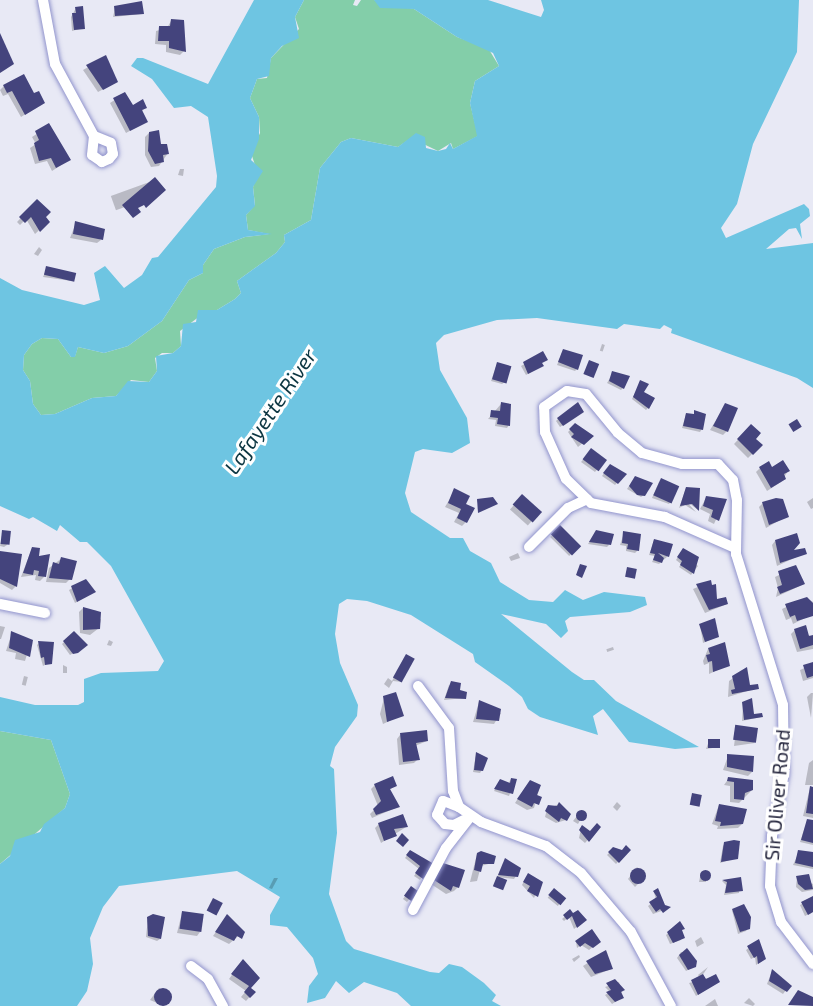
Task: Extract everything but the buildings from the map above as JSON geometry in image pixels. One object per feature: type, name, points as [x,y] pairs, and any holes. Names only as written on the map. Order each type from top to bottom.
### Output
[{"type":"street","points":[[43,0],[56,64],[94,136]]},
{"type":"street","name":"Sir Oliver Road","points":[[735,549],[665,517],[599,506],[587,499],[566,479],[542,418],[544,406],[567,391],[594,399],[618,433],[642,453],[682,464],[712,463],[724,468],[736,490],[735,549],[783,705],[784,773],[770,860],[772,900],[782,922],[813,964]]},
{"type":"street","points":[[529,547],[568,508],[587,499]]},
{"type":"street","points":[[0,604],[45,613]]},
{"type":"street","points":[[418,686],[449,728],[453,751],[453,791],[459,807]]},
{"type":"street","points":[[470,817],[454,825],[446,824],[437,815],[443,801],[459,807],[470,817],[546,846],[581,873],[631,932],[671,1006]]},
{"type":"street","points":[[413,910],[446,848],[470,817]]},
{"type":"street","points":[[191,966],[208,979],[223,1006]]},
{"type":"green space","points":[[304,0],[355,0],[353,5],[357,6],[361,0],[374,0],[414,9],[457,37],[488,48],[499,66],[475,81],[470,103],[478,136],[453,149],[451,143],[438,151],[411,138],[398,147],[351,138],[341,142],[320,168],[311,220],[284,235],[285,242],[276,253],[237,281],[241,293],[235,299],[217,310],[208,310],[180,331],[181,346],[173,353],[162,353],[155,358],[157,371],[149,382],[131,380],[116,396],[92,398],[55,414],[41,415],[33,404],[30,381],[23,370],[24,355],[32,344],[42,338],[58,339],[71,357],[75,356],[78,347],[104,353],[128,346],[162,321],[189,280],[203,273],[203,265],[214,249],[245,237],[269,234],[248,230],[246,215],[255,205],[253,187],[258,174],[251,153],[260,133],[259,117],[250,98],[257,79],[267,78],[271,58],[299,29],[295,17]]},
{"type":"green space","points":[[0,731],[51,740],[70,794],[65,808],[0,864]]},
{"type":"water","name":"Lafayette River","points":[[254,0],[304,0],[295,17],[299,38],[282,46],[271,58],[269,76],[257,79],[250,98],[259,117],[259,139],[251,160],[263,171],[253,187],[255,206],[246,215],[248,230],[272,234],[245,237],[214,249],[203,265],[203,273],[189,280],[162,321],[128,346],[104,353],[78,347],[75,357],[71,357],[58,339],[42,338],[32,344],[24,355],[23,370],[30,381],[33,404],[41,415],[55,414],[92,398],[116,396],[128,381],[149,382],[157,371],[156,356],[173,353],[181,346],[183,324],[196,322],[198,310],[217,310],[235,299],[241,293],[237,281],[276,253],[285,242],[284,235],[311,220],[320,168],[341,142],[351,138],[398,147],[416,133],[425,137],[426,148],[438,151],[446,149],[450,143],[453,149],[477,136],[470,103],[475,81],[499,66],[493,53],[457,37],[414,9],[380,8],[374,0],[488,0],[541,17],[544,10],[541,0],[799,0],[797,52],[753,144],[737,204],[721,228],[726,238],[804,204],[809,209],[810,216],[800,224],[802,239],[796,228],[789,229],[766,249],[813,243],[813,388],[797,378],[671,333],[672,329],[664,325],[660,329],[624,324],[617,329],[537,318],[497,320],[444,335],[436,343],[440,370],[467,418],[470,443],[452,453],[423,449],[415,452],[405,493],[411,512],[450,538],[463,538],[470,551],[491,563],[500,582],[529,600],[553,602],[565,590],[583,600],[604,592],[645,597],[647,605],[630,612],[570,617],[565,621],[568,631],[561,638],[546,624],[501,614],[572,672],[584,680],[594,680],[616,701],[699,747],[675,749],[629,742],[603,709],[593,716],[598,735],[540,717],[528,709],[522,697],[509,686],[475,662],[473,654],[411,615],[367,601],[347,599],[339,604],[335,634],[340,663],[358,705],[357,716],[335,747],[330,766],[334,769],[337,833],[329,894],[346,941],[354,949],[430,972],[439,973],[449,964],[462,967],[496,995],[492,1001],[501,1006],[411,1006],[397,993],[364,982],[349,993],[336,981],[325,998],[307,1003],[309,986],[318,974],[313,958],[287,927],[270,925],[270,915],[280,897],[237,871],[119,886],[103,907],[90,938],[93,964],[87,991],[77,1006],[0,1006],[0,864],[10,856],[15,840],[40,832],[44,824],[65,808],[70,794],[51,740],[0,731],[0,697],[35,705],[78,705],[84,702],[84,679],[101,673],[158,671],[164,661],[111,566],[87,542],[80,542],[60,525],[57,531],[33,517],[29,519],[0,506],[0,278],[22,290],[84,305],[100,300],[94,273],[105,266],[124,288],[142,275],[152,258],[158,257],[216,187],[217,176],[208,117],[191,106],[174,108],[152,79],[131,66],[137,58],[143,58],[208,84]]}]
